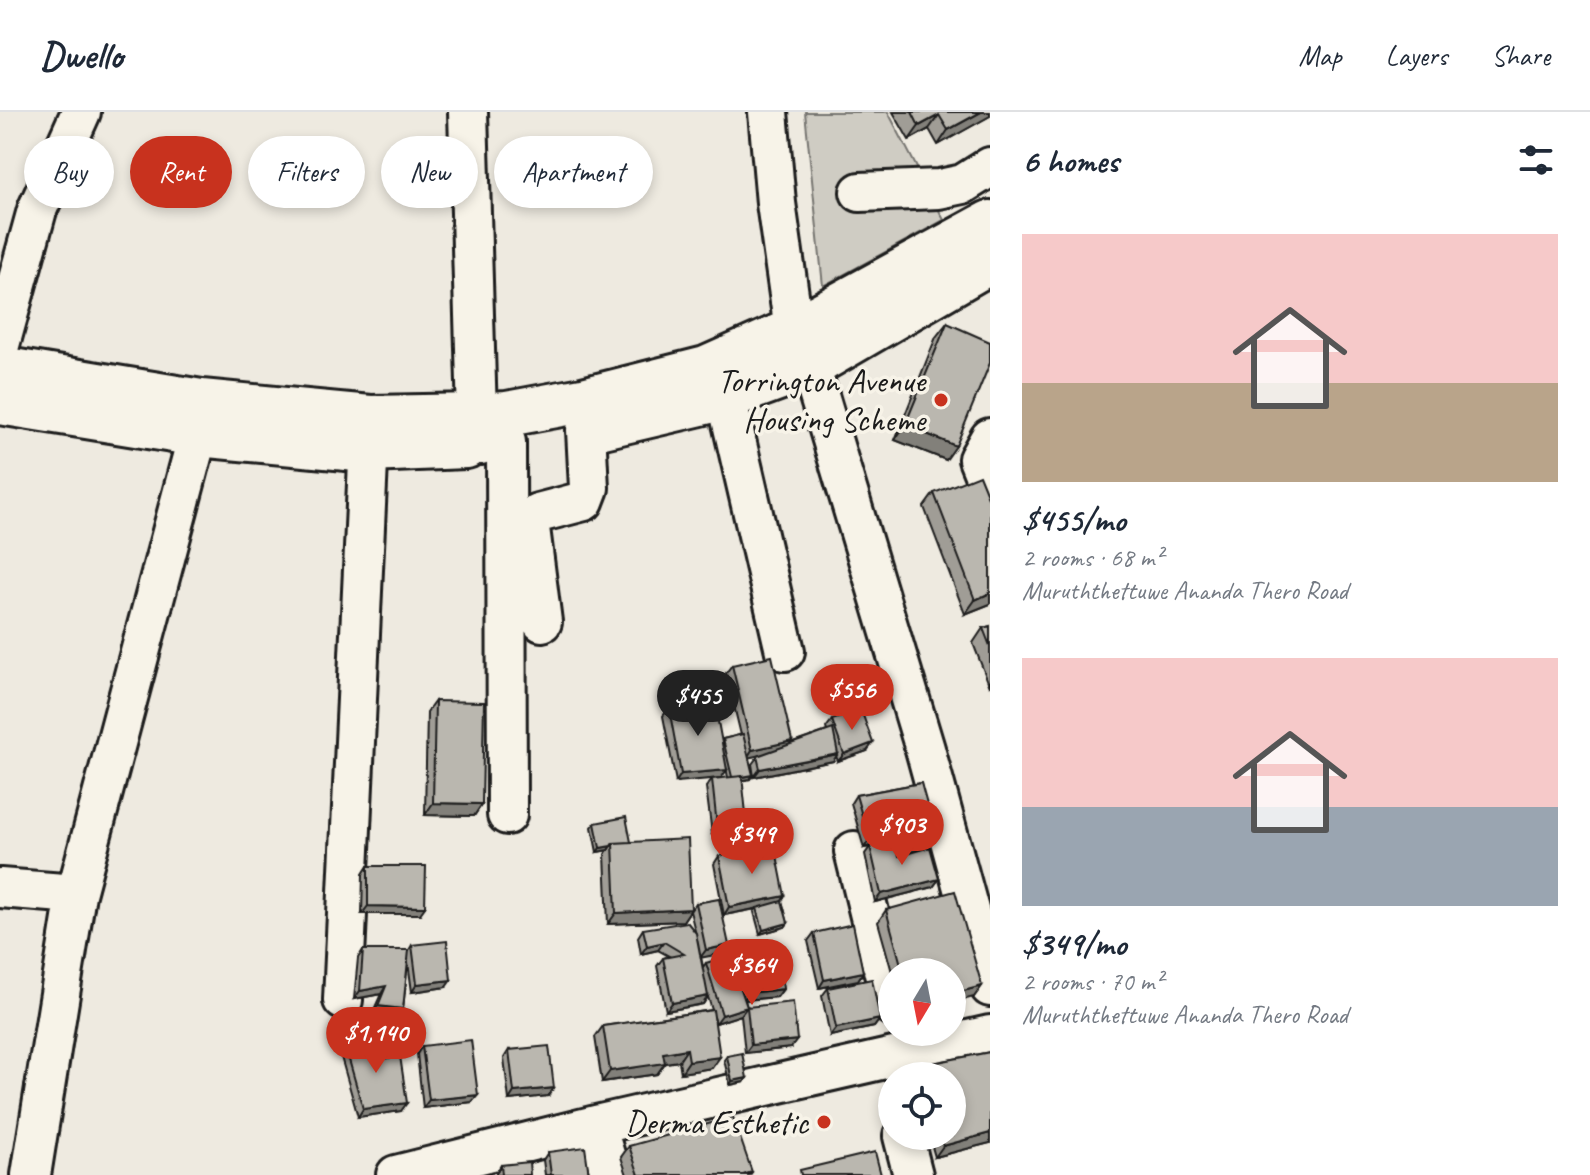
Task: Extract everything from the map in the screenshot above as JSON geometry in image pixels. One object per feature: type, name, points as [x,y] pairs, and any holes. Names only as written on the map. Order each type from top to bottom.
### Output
[{"type":"main road","points":[[0,402],[198,434],[488,434],[586,430],[726,397],[990,223]]},
{"type":"main road","points":[[488,434],[507,414],[583,400],[802,348],[990,261]]},
{"type":"main road","points":[[0,369],[369,434]]},
{"type":"street","points":[[0,345],[37,210],[81,112]]},
{"type":"street","points":[[468,112],[507,815]]},
{"type":"street","points":[[768,112],[776,203],[802,348],[925,749],[990,987]]},
{"type":"street","points":[[860,192],[939,189],[963,184],[990,167]]},
{"type":"street","points":[[726,397],[785,651]]},
{"type":"street","points":[[542,622],[530,528],[538,513],[584,501],[588,495],[586,430]]},
{"type":"street","points":[[31,1175],[76,894],[198,434]]},
{"type":"street","points":[[343,1000],[369,434]]},
{"type":"street","points":[[990,438],[978,459],[990,489]]},
{"type":"street","points":[[854,851],[880,958]]},
{"type":"street","points":[[0,888],[76,894]]},
{"type":"street","points":[[396,1175],[596,1125],[990,1035]]},
{"type":"street","points":[[596,1125],[611,1175]]},
{"type":"street","points":[[907,1150],[913,1175]]},
{"type":"shaded area","points":[[805,112],[888,112],[944,220],[823,286]]},
{"type":"building","points":[[912,112],[981,112],[948,130],[939,115],[919,126]]},
{"type":"building","name":"Torrington Avenue Housing Scheme","points":[[947,323],[990,342],[990,363],[956,446],[905,425]]},
{"type":"building","name":"Torrington Avenue Housing Scheme","points":[[979,475],[990,502],[990,593],[975,600],[934,493]]},
{"type":"building","points":[[990,626],[990,646],[983,628]]},
{"type":"building","points":[[772,656],[792,741],[752,750],[732,665]]},
{"type":"building","points":[[714,700],[727,770],[681,774],[669,708]]},
{"type":"building","points":[[435,701],[484,702],[482,804],[433,803]]},
{"type":"building","points":[[861,710],[873,743],[844,754],[832,720]]},
{"type":"building","points":[[833,729],[838,754],[760,769],[757,756]]},
{"type":"building","points":[[743,734],[753,775],[732,777],[723,739]]},
{"type":"building","points":[[742,776],[747,823],[717,826],[712,779]]},
{"type":"building","points":[[921,783],[932,823],[913,828],[911,820],[905,830],[869,840],[856,795]]},
{"type":"building","points":[[626,817],[631,842],[613,843],[600,848],[595,823]]},
{"type":"building","points":[[922,832],[925,848],[910,852],[908,835]]},
{"type":"building","points":[[688,839],[691,909],[616,913],[613,843]]},
{"type":"building","points":[[894,839],[899,856],[930,847],[939,879],[881,894],[870,846]]},
{"type":"building","points":[[775,845],[785,896],[729,907],[719,856]]},
{"type":"building","points":[[368,866],[426,866],[425,907],[368,906]]},
{"type":"building","points":[[955,891],[982,986],[966,990],[966,958],[899,958],[886,910]]},
{"type":"building","points":[[719,899],[729,945],[706,950],[696,903]]},
{"type":"building","points":[[782,901],[788,923],[763,930],[757,908]]},
{"type":"building","points":[[687,922],[696,933],[708,996],[672,1003],[663,958],[684,954],[664,942],[647,946],[643,929]]},
{"type":"building","points":[[853,924],[863,972],[824,980],[814,933]]},
{"type":"building","points":[[447,941],[451,980],[417,984],[412,945]]},
{"type":"building","points":[[363,950],[409,950],[403,1009],[378,1006],[386,986],[360,991]]},
{"type":"building","points":[[779,951],[783,989],[749,993],[745,954]]},
{"type":"building","points":[[730,956],[747,1007],[722,1015],[706,963]]},
{"type":"building","points":[[872,979],[878,1019],[836,1028],[828,988]]},
{"type":"building","points":[[793,1002],[797,1040],[751,1045],[747,1007]]},
{"type":"building","points":[[713,1010],[720,1057],[689,1061],[687,1049],[663,1053],[665,1063],[610,1071],[603,1026]]},
{"type":"building","points":[[378,1037],[381,1059],[400,1056],[407,1103],[363,1109],[344,1042]]},
{"type":"building","points":[[471,1040],[478,1095],[429,1100],[422,1046]]},
{"type":"building","points":[[549,1046],[554,1088],[514,1092],[509,1050]]},
{"type":"building","points":[[990,1052],[990,1133],[966,1140],[966,1062],[938,1062]]},
{"type":"building","points":[[742,1053],[747,1078],[732,1081],[727,1056]]},
{"type":"building","points":[[733,1117],[752,1172],[743,1175],[639,1175],[629,1146]]},
{"type":"building","points":[[585,1147],[589,1175],[551,1175],[548,1152]]},
{"type":"building","points":[[875,1152],[881,1175],[801,1175],[800,1170]]},
{"type":"building","points":[[529,1162],[530,1175],[502,1175],[501,1165]]},
{"type":"place","name":"Torrington Avenue Housing Scheme","points":[[941,400]]},
{"type":"place","name":"Derma Esthetic","points":[[824,1122]]}]
